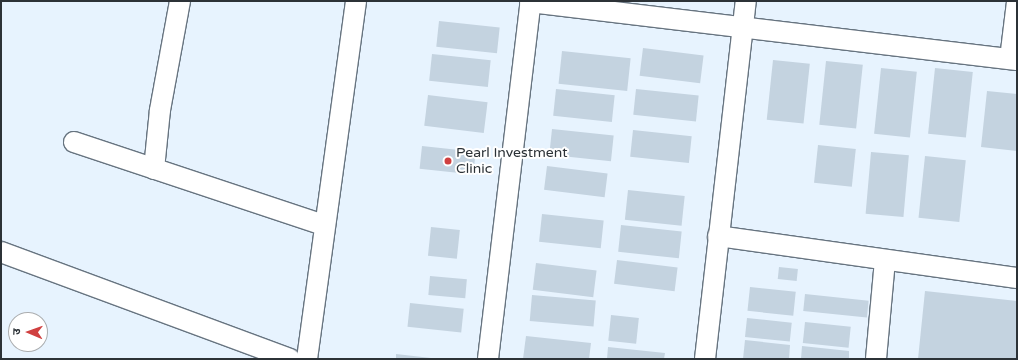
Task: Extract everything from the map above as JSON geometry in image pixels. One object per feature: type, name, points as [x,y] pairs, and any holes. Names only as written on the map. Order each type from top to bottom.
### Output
[{"type":"street","points":[[154,169],[160,110],[180,1]]},
{"type":"street","points":[[308,359],[324,225],[356,1]]},
{"type":"street","points":[[488,359],[531,1],[743,25],[1013,60],[1017,2]]},
{"type":"street","points":[[704,359],[746,1]]},
{"type":"street","points":[[74,142],[324,225]]},
{"type":"street","points":[[718,236],[1017,278]]},
{"type":"street","points":[[1,252],[290,359]]},
{"type":"street","points":[[876,359],[885,260]]},
{"type":"building","points":[[439,21],[500,27],[497,53],[436,47]]},
{"type":"building","points":[[643,48],[704,55],[700,83],[640,76]]},
{"type":"building","points":[[562,51],[631,58],[627,91],[559,84]]},
{"type":"building","points":[[432,54],[491,60],[488,87],[429,81]]},
{"type":"building","points":[[773,60],[810,64],[804,124],[767,120]]},
{"type":"building","points":[[826,61],[863,65],[856,129],[819,125]]},
{"type":"building","points":[[881,68],[917,72],[910,137],[874,134]]},
{"type":"building","points":[[935,68],[973,72],[966,138],[928,134]]},
{"type":"building","points":[[556,89],[615,95],[612,122],[553,116]]},
{"type":"building","points":[[636,89],[699,96],[696,121],[633,115]]},
{"type":"building","points":[[987,91],[1017,94],[1017,151],[981,147]]},
{"type":"building","points":[[428,95],[488,102],[484,133],[424,126]]},
{"type":"building","points":[[552,129],[614,135],[611,161],[549,155]]},
{"type":"building","points":[[633,130],[692,136],[689,163],[630,157]]},
{"type":"building","points":[[818,145],[856,149],[852,187],[814,183]]},
{"type":"building","name":"Pearl Investment Clinic","points":[[422,146],[476,152],[473,175],[420,169]]},
{"type":"building","points":[[871,152],[909,155],[903,217],[866,214]]},
{"type":"building","points":[[925,156],[966,160],[959,222],[919,218]]},
{"type":"building","points":[[547,166],[608,173],[605,197],[544,190]]},
{"type":"building","points":[[628,190],[685,196],[682,226],[625,220]]},
{"type":"building","points":[[542,214],[604,220],[601,248],[539,242]]},
{"type":"building","points":[[621,225],[682,231],[679,258],[618,252]]},
{"type":"building","points":[[431,227],[460,230],[457,259],[428,256]]},
{"type":"building","points":[[617,260],[678,267],[675,291],[614,284]]},
{"type":"building","points":[[536,263],[597,270],[593,297],[533,290]]},
{"type":"building","points":[[779,267],[798,269],[797,281],[778,279]]},
{"type":"building","points":[[430,276],[467,279],[465,298],[428,295]]},
{"type":"building","points":[[750,287],[796,292],[793,316],[747,311]]},
{"type":"building","points":[[925,291],[1017,301],[1017,359],[918,359]]},
{"type":"building","points":[[805,294],[869,301],[867,318],[803,311]]},
{"type":"building","points":[[532,295],[596,301],[593,326],[530,321]]},
{"type":"building","points":[[410,303],[464,309],[461,333],[407,327]]},
{"type":"building","points":[[611,315],[639,318],[636,344],[608,341]]},
{"type":"building","points":[[747,318],[792,323],[790,342],[745,337]]},
{"type":"building","points":[[805,322],[851,327],[849,348],[803,343]]},
{"type":"building","points":[[526,336],[591,343],[589,359],[523,359]]},
{"type":"building","points":[[745,340],[790,345],[789,359],[743,359]]},
{"type":"building","points":[[802,346],[849,351],[849,359],[801,359]]},
{"type":"building","points":[[608,347],[665,353],[664,359],[607,359]]},
{"type":"building","points":[[396,354],[431,358],[431,359],[396,359]]},
{"type":"place","name":"Pearl Investment Clinic","points":[[448,161]]}]
